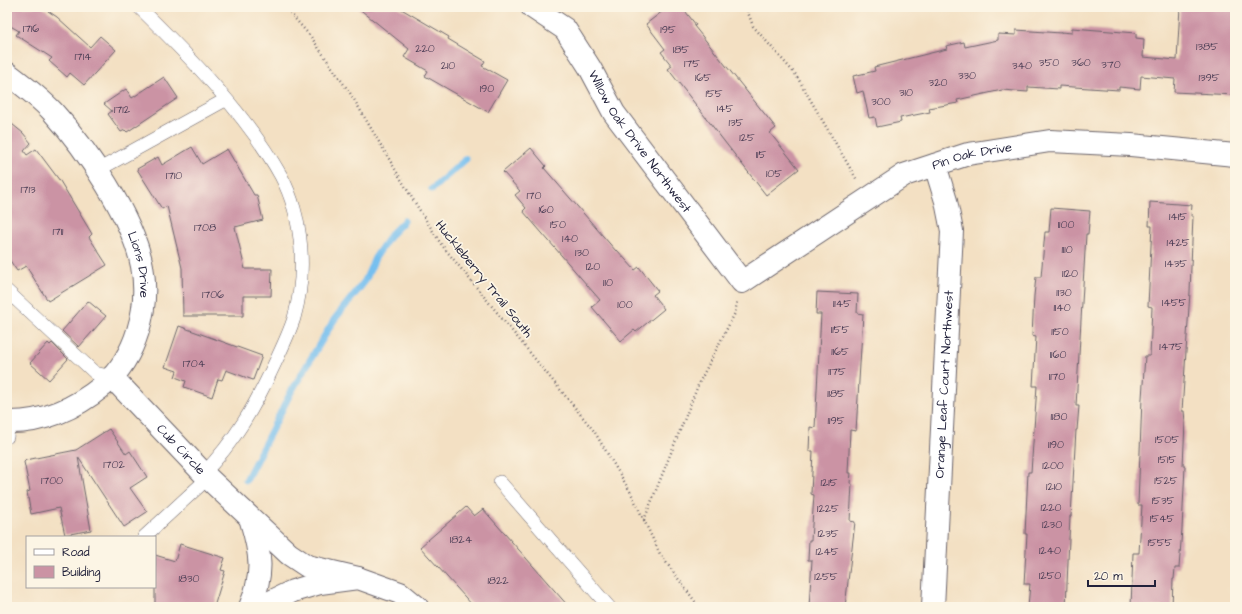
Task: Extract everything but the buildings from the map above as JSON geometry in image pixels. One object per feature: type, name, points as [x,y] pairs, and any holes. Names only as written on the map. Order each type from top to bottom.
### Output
[{"type":"street","name":"Willow Oak Drive Northwest","points":[[532,7],[565,29],[590,68],[614,113],[742,282]]},
{"type":"street","name":"Lions Drive","points":[[7,73],[34,94],[53,112],[85,150],[98,170],[122,214],[133,238],[142,266],[144,288],[143,309],[135,342],[112,377],[92,395],[70,408],[48,417],[8,427]]},
{"type":"street","name":"Pin Oak Drive","points":[[742,282],[904,175],[968,154],[1050,141],[1131,145],[1235,155]]},
{"type":"street","name":"Orange Leaf Court Northwest","points":[[933,607],[952,231],[946,201],[935,165]]},
{"type":"street","name":"Cub Circle","points":[[112,377],[206,476],[251,521],[289,554],[307,566],[358,578],[400,593],[417,607]]},
{"type":"street","name":"Cub Circle","points":[[250,607],[260,575],[260,549],[251,521]]},
{"type":"street","name":"Cub Circle","points":[[260,607],[300,589],[320,583],[358,578]]},
{"type":"lane","points":[[139,7],[182,48],[253,133],[281,177],[299,230],[301,274],[294,318],[263,390],[243,426],[206,476],[145,536]]},
{"type":"lane","points":[[98,170],[225,100]]},
{"type":"lane","points":[[7,291],[95,373],[112,377]]},
{"type":"lane","points":[[500,482],[609,607]]},
{"type":"path","name":"Huckleberry Trail South","points":[[285,7],[311,37],[348,91],[441,244],[594,431],[631,493],[660,554],[699,607]]},
{"type":"path","points":[[746,7],[752,26],[796,75],[867,199]]},
{"type":"path","points":[[644,520],[700,383],[735,313],[742,282]]},
{"type":"waterway","points":[[432,189],[466,159]]},
{"type":"waterway","points":[[246,480],[291,392],[334,320],[365,281],[375,258],[391,234],[404,221]]}]
